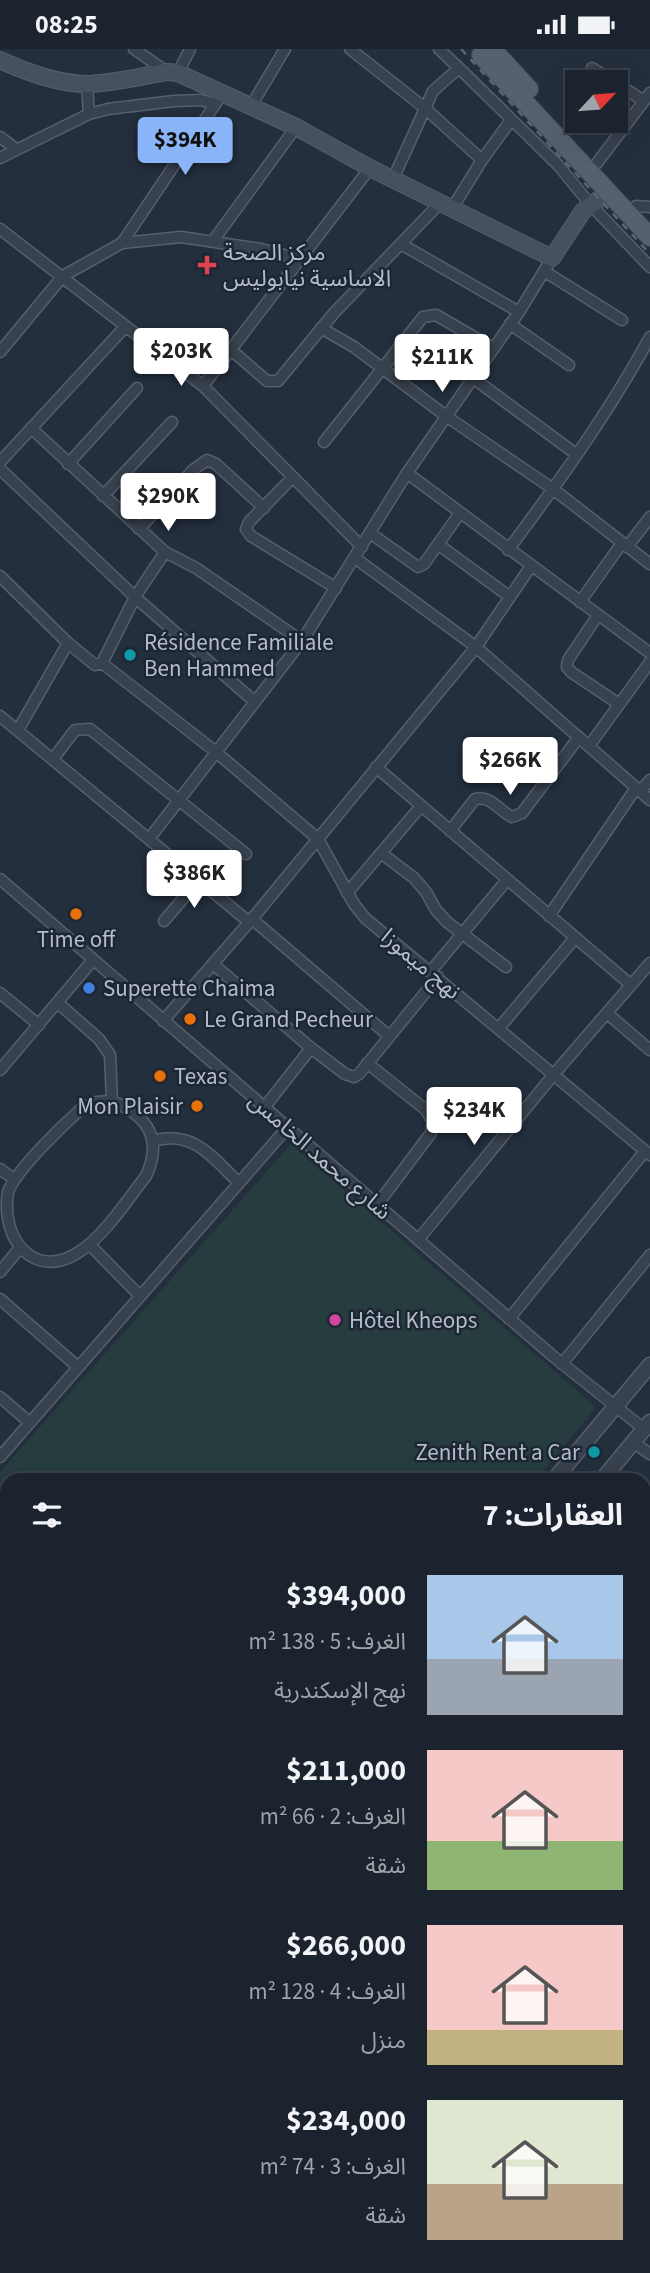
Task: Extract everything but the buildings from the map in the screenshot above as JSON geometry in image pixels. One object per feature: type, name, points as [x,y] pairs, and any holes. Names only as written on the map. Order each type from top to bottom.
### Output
[{"type":"main road","points":[[486,51],[643,206],[650,221]]},
{"type":"main road","points":[[486,51],[650,237]]},
{"type":"main road","points":[[0,60],[48,78],[87,84],[172,73],[219,99],[251,106],[296,127],[447,204],[548,264],[576,219],[590,204],[610,192]]},
{"type":"street","points":[[134,49],[172,73],[190,49]]},
{"type":"street","points":[[251,106],[285,49]]},
{"type":"street","points":[[350,49],[426,109],[482,160]]},
{"type":"street","points":[[439,49],[558,165],[590,204],[650,267]]},
{"type":"street","points":[[394,179],[433,91],[459,68]]},
{"type":"street","points":[[87,84],[89,114]]},
{"type":"street","points":[[597,163],[646,102],[628,91]]},
{"type":"street","points":[[0,158],[89,114],[143,103],[219,99]]},
{"type":"street","points":[[122,243],[219,99]]},
{"type":"street","points":[[230,349],[267,381],[274,382],[284,376],[321,328],[401,244],[447,204],[511,120]]},
{"type":"street","points":[[213,241],[296,127]]},
{"type":"street","points":[[0,137],[16,149]]},
{"type":"street","points":[[203,386],[370,167]]},
{"type":"street","points":[[0,229],[203,386],[362,547]]},
{"type":"street","points":[[0,352],[63,276],[122,243],[181,237],[261,249],[299,259]]},
{"type":"street","points":[[401,244],[519,312]]},
{"type":"street","points":[[149,839],[302,642],[407,473],[519,312],[548,264],[622,320]]},
{"type":"street","points":[[324,442],[416,323],[427,315],[436,315],[494,348]]},
{"type":"street","points":[[510,324],[569,365]]},
{"type":"street","points":[[0,461],[125,327]]},
{"type":"street","points":[[321,328],[354,347],[446,416],[553,489],[650,564]]},
{"type":"street","points":[[508,550],[606,412],[650,337]]},
{"type":"street","points":[[473,377],[576,454]]},
{"type":"street","points":[[68,464],[137,388]]},
{"type":"street","points":[[103,496],[173,422]]},
{"type":"street","points":[[31,428],[165,552],[196,569],[302,642]]},
{"type":"street","points":[[139,529],[193,470],[207,460],[216,464],[264,507]]},
{"type":"street","points":[[0,469],[135,597],[255,702]]},
{"type":"street","points":[[407,473],[650,653]]},
{"type":"street","points":[[293,477],[247,524],[248,533],[336,588]]},
{"type":"street","points":[[370,533],[418,567],[424,564],[439,545],[460,513]]},
{"type":"street","points":[[580,602],[650,517]]},
{"type":"street","points":[[439,545],[510,597]]},
{"type":"street","points":[[102,663],[135,597],[165,552]]},
{"type":"street","points":[[355,558],[476,647],[650,800]]},
{"type":"street","points":[[163,1021],[251,920],[476,647],[531,566]]},
{"type":"street","name":"نهج ميموزا","points":[[0,576],[93,664],[97,666],[102,663],[216,752],[318,839],[347,893],[365,918],[648,1153]]},
{"type":"street","points":[[598,615],[568,660],[567,667],[619,704]]},
{"type":"street","points":[[18,730],[68,643]]},
{"type":"street","points":[[589,746],[650,662]]},
{"type":"street","points":[[0,716],[251,920],[388,1036]]},
{"type":"street","points":[[53,759],[75,730],[90,729],[246,854]]},
{"type":"street","points":[[450,831],[475,799],[479,798],[488,799],[508,816],[522,813],[579,737]]},
{"type":"street","points":[[376,767],[631,985]]},
{"type":"street","points":[[550,916],[638,790],[650,780]]},
{"type":"street","points":[[347,893],[421,806]]},
{"type":"street","points":[[381,853],[414,878],[436,910],[461,934],[506,967]]},
{"type":"street","name":"شارع محمد الخامس","points":[[0,879],[562,1364],[615,1407],[647,1425]]},
{"type":"street","points":[[164,921],[199,880]]},
{"type":"street","points":[[213,964],[311,1048],[351,1077],[359,1074],[368,1063],[461,934],[507,880]]},
{"type":"street","points":[[499,1028],[575,938]]},
{"type":"street","points":[[0,1070],[93,960]]},
{"type":"street","points":[[418,1240],[554,1073],[650,963]]},
{"type":"street","points":[[0,993],[39,1025]]},
{"type":"street","points":[[58,1003],[99,1039],[110,1055],[112,1101]]},
{"type":"street","points":[[608,1014],[650,1050]]},
{"type":"street","points":[[264,1108],[311,1048]]},
{"type":"street","points":[[368,1063],[426,1110],[433,1122],[431,1133],[377,1205]]},
{"type":"street","points":[[112,1101],[136,1113],[145,1123],[152,1141],[152,1164],[146,1176],[90,1245],[77,1254],[54,1263],[40,1261],[19,1249],[6,1233],[4,1221],[7,1193],[13,1179],[82,1108],[96,1102],[112,1101]]},
{"type":"street","points":[[0,1457],[287,1128]]},
{"type":"street","points":[[152,1141],[190,1140],[199,1145],[239,1183]]},
{"type":"street","points":[[509,1319],[648,1153]]},
{"type":"street","points":[[0,1170],[13,1179]]},
{"type":"street","points":[[90,1245],[140,1296]]},
{"type":"street","points":[[0,1272],[19,1249]]},
{"type":"street","points":[[562,1364],[650,1255]]},
{"type":"street","points":[[0,1299],[78,1367]]},
{"type":"street","points":[[560,1473],[650,1364]]},
{"type":"street","points":[[0,1397],[29,1422]]},
{"type":"street","points":[[608,1473],[647,1425]]},
{"type":"street","points":[[633,1442],[650,1454]]},
{"type":"green space","name":"Hôtel Kheops","points":[[291,1144],[596,1407],[542,1473],[0,1472]]},
{"type":"railway","points":[[461,49],[650,254]]},
{"type":"place","name":"مركز الصحة الاساسية نيابوليس","points":[[207,265]]},
{"type":"place","name":"Résidence Familiale Ben Hammed","points":[[130,655]]},
{"type":"place","name":"Time off","points":[[76,914]]},
{"type":"place","name":"Superette Chaima","points":[[89,988]]},
{"type":"place","name":"Le Grand Pecheur","points":[[190,1019]]},
{"type":"place","name":"Texas","points":[[160,1076]]},
{"type":"place","name":"Mon Plaisir","points":[[197,1106]]},
{"type":"place","name":"Hôtel Kheops","points":[[335,1320]]},
{"type":"place","name":"Zenith Rent a Car","points":[[594,1452]]}]
